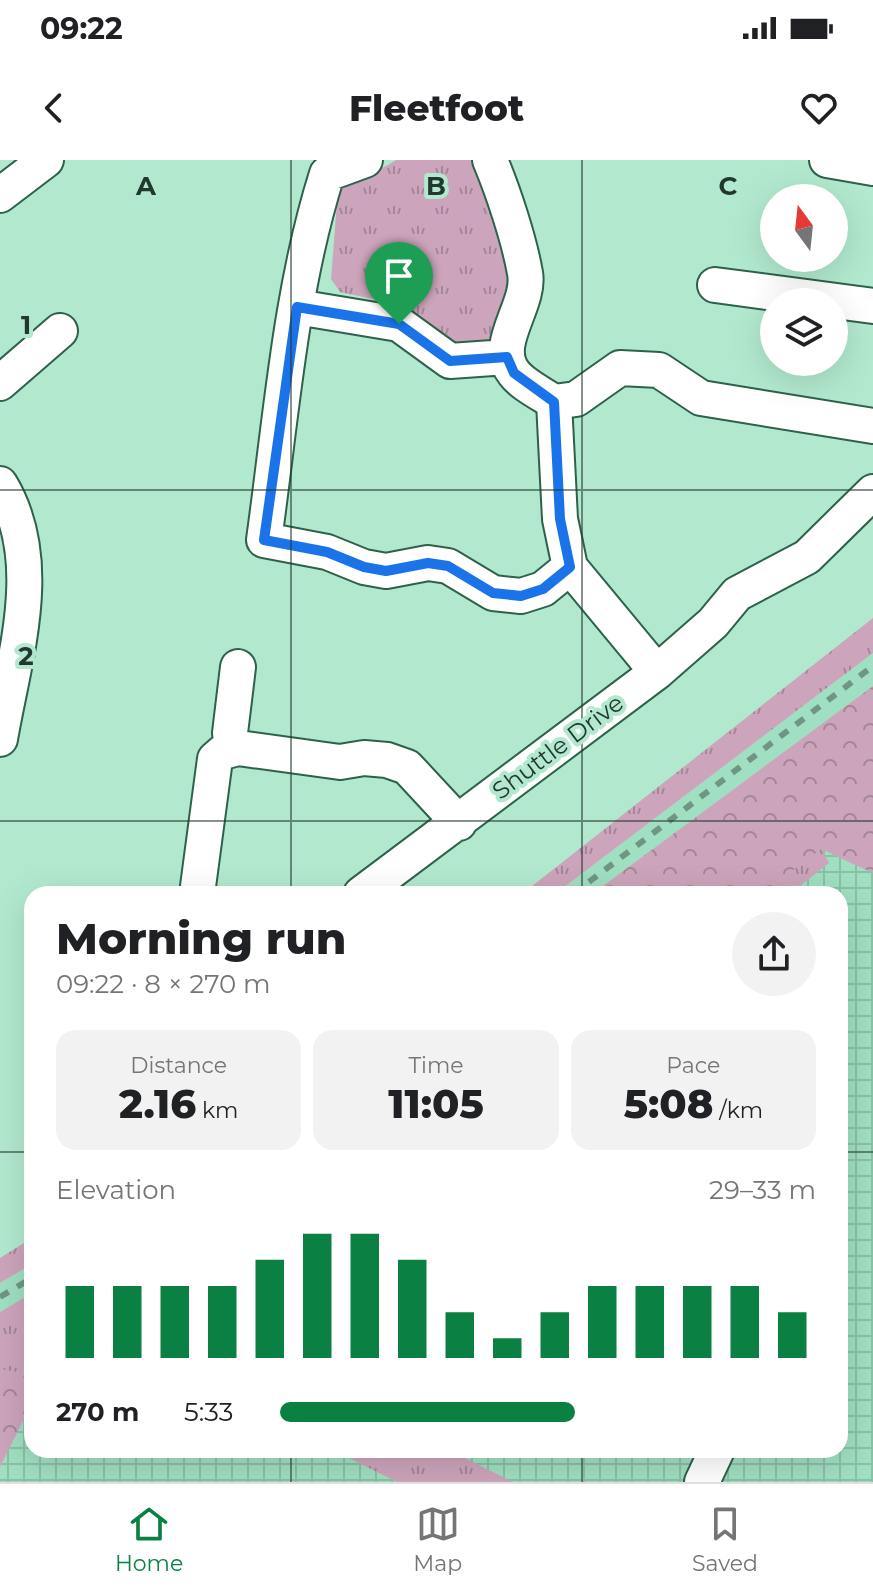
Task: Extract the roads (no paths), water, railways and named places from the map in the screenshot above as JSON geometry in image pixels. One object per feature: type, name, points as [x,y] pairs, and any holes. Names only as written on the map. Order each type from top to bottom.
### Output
[{"type":"street","points":[[0,195],[46,160]]},
{"type":"street","points":[[365,160],[327,174],[314,215],[297,307],[264,540],[327,552],[364,567],[386,571],[428,563],[448,566],[493,593],[521,596],[543,589],[570,567]]},
{"type":"street","points":[[490,160],[526,274],[524,298],[506,346],[507,357],[514,373],[554,402],[576,399],[620,368],[659,370],[701,398],[873,426]]},
{"type":"street","points":[[827,160],[873,168]]},
{"type":"street","points":[[715,285],[873,306]]},
{"type":"street","points":[[297,307],[399,324],[450,361],[507,357]]},
{"type":"street","points":[[0,383],[60,331]]},
{"type":"street","points":[[554,402],[560,519],[570,567],[657,672]]},
{"type":"street","points":[[0,484],[19,528],[26,591],[0,738]]},
{"type":"street","name":"Shuttle Drive","points":[[372,886],[657,672],[713,623],[737,594],[807,557],[873,492]]},
{"type":"street","points":[[232,749],[230,733],[238,667]]},
{"type":"street","points":[[198,886],[215,759],[232,749],[340,762],[364,758],[407,767],[459,823]]},
{"type":"street","points":[[702,1482],[713,1458]]},
{"type":"railway","points":[[584,886],[873,666]]},
{"type":"railway","points":[[0,1297],[24,1283]]}]
